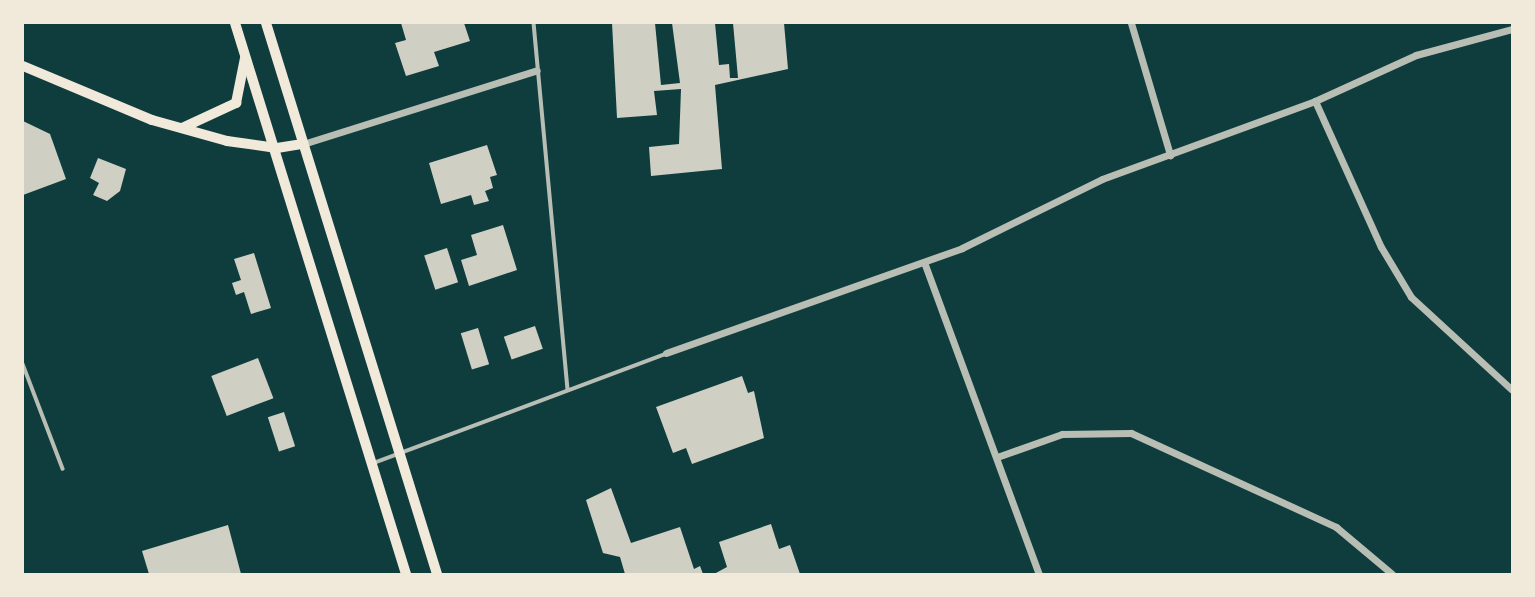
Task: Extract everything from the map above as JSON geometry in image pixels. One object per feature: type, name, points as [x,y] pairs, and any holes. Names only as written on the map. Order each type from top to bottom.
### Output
[{"type":"main road","points":[[235,23],[277,148],[406,574]]},
{"type":"main road","points":[[266,23],[437,574]]},
{"type":"main road","points":[[180,128],[236,103],[245,54]]},
{"type":"main road","points":[[23,66],[180,128],[277,148],[303,144]]},
{"type":"street","points":[[1131,23],[1170,155]]},
{"type":"street","points":[[666,353],[924,262],[1170,155],[1315,102],[1416,55],[1512,29]]},
{"type":"street","points":[[303,144],[537,70]]},
{"type":"street","points":[[1315,102],[1381,247],[1411,297],[1512,390]]},
{"type":"street","points":[[924,262],[1039,574]]},
{"type":"street","points":[[997,457],[1062,434],[1131,433],[1336,527],[1392,574]]},
{"type":"lane","points":[[534,23],[568,389]]},
{"type":"lane","points":[[372,464],[666,353]]},
{"type":"lane","points":[[23,364],[63,469]]},
{"type":"building","points":[[401,23],[464,23],[470,41],[434,52],[439,66],[406,76],[395,43],[406,40]]},
{"type":"building","points":[[612,23],[655,23],[661,85],[680,83],[672,23],[715,23],[719,65],[729,64],[730,78],[738,78],[733,23],[784,23],[788,69],[715,85],[722,169],[651,176],[649,147],[679,144],[681,89],[654,91],[657,115],[617,118]]},
{"type":"building","points":[[23,121],[50,134],[66,179],[23,195]]},
{"type":"building","points":[[487,145],[497,175],[490,177],[493,188],[485,191],[489,201],[474,205],[471,195],[441,204],[429,163]]},
{"type":"building","points":[[98,158],[126,169],[120,191],[107,201],[93,195],[99,183],[90,178]]},
{"type":"building","points":[[503,225],[517,270],[469,286],[461,260],[477,255],[471,235]]},
{"type":"building","points":[[447,248],[458,282],[435,290],[424,255]]},
{"type":"building","points":[[254,253],[271,308],[251,314],[244,292],[236,295],[232,283],[241,280],[234,259]]},
{"type":"building","points":[[535,326],[543,349],[512,359],[504,337]]},
{"type":"building","points":[[478,328],[489,364],[472,370],[461,333]]},
{"type":"building","points":[[258,358],[273,398],[227,416],[211,376]]},
{"type":"building","points":[[742,376],[748,393],[754,391],[764,438],[692,464],[686,448],[673,453],[656,407]]},
{"type":"building","points":[[284,412],[295,446],[279,451],[268,417]]},
{"type":"building","points":[[611,488],[631,543],[680,527],[694,569],[700,566],[703,574],[625,574],[620,557],[603,553],[586,500]]},
{"type":"building","points":[[771,524],[779,549],[790,545],[800,574],[714,574],[727,567],[719,542]]},
{"type":"building","points":[[228,525],[241,574],[149,574],[142,551]]}]
